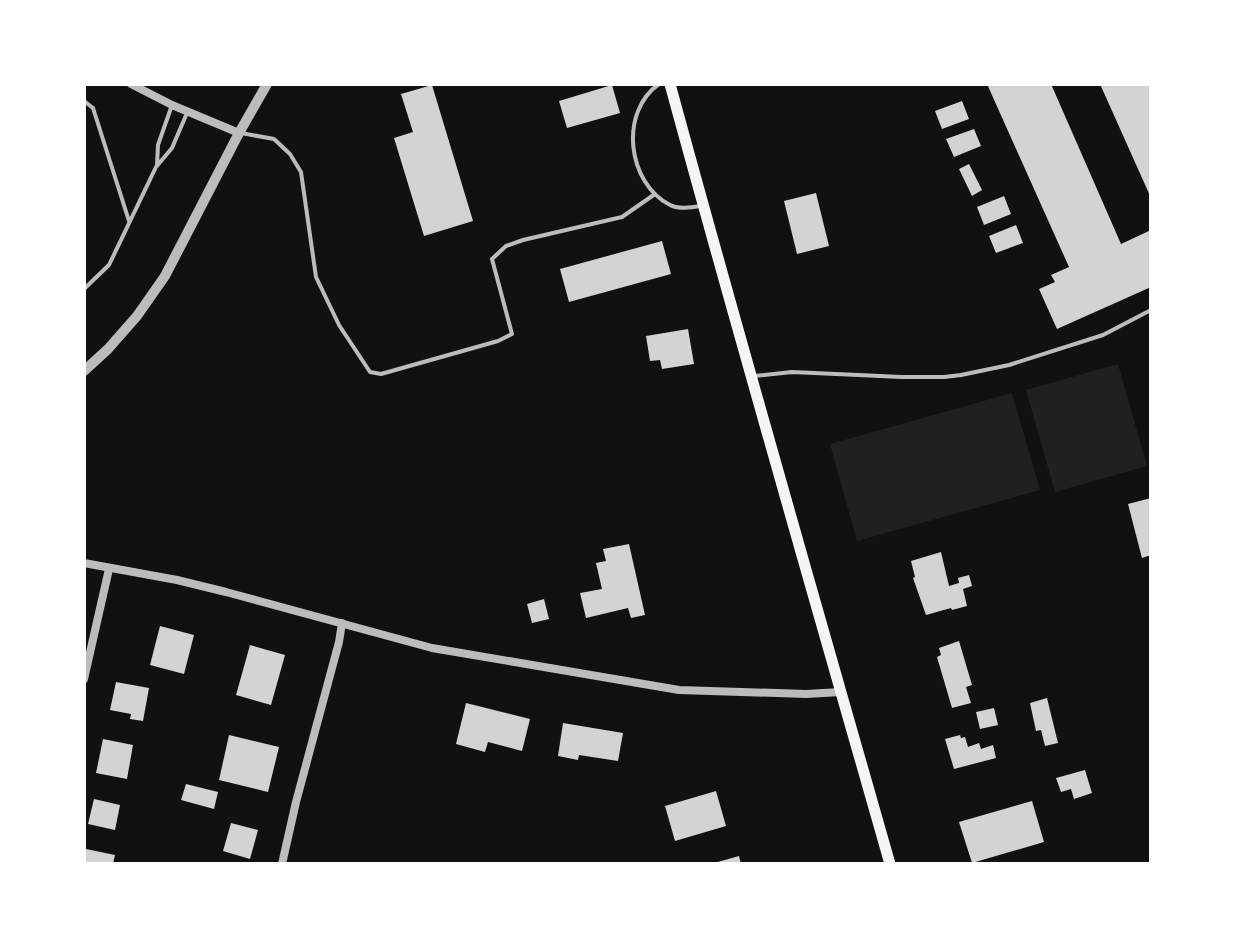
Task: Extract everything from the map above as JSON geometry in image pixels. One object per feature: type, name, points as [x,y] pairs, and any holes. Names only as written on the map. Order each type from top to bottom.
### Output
[{"type":"main road","points":[[670,84],[890,864]]},
{"type":"street","points":[[131,84],[239,133]]},
{"type":"street","points":[[84,371],[118,338],[165,276],[267,84]]},
{"type":"street","points":[[84,563],[177,580],[432,648],[679,690],[806,694],[841,692]]},
{"type":"street","points":[[84,679],[109,569]]},
{"type":"street","points":[[282,864],[342,623]]},
{"type":"lane","points":[[659,84],[652,89],[634,117],[631,136],[639,169],[655,194],[669,205],[678,208],[703,206]]},
{"type":"lane","points":[[84,101],[93,108],[129,223]]},
{"type":"lane","points":[[156,167],[158,145],[172,105]]},
{"type":"lane","points":[[84,289],[109,265],[156,167],[172,148],[188,110]]},
{"type":"lane","points":[[239,133],[274,139],[290,154],[301,172],[314,272],[339,325],[370,372],[381,374],[498,341],[512,334],[492,259],[506,246],[518,242],[622,217],[655,194]]},
{"type":"lane","points":[[750,376],[792,372],[902,377],[961,375],[1009,365],[1103,335],[1151,310]]},
{"type":"shaded area","points":[[1118,364],[1147,466],[1055,492],[1026,390]]},
{"type":"shaded area","points":[[1012,393],[1040,490],[857,541],[830,444]]},
{"type":"building","points":[[987,84],[1051,84],[1121,244],[1151,230],[1151,287],[1057,329],[1039,289],[1055,282],[1051,275],[1069,267]]},
{"type":"building","points":[[1100,84],[1151,84],[1151,198]]},
{"type":"building","points":[[432,85],[473,221],[424,236],[394,138],[413,132],[401,94]]},
{"type":"building","points":[[612,85],[620,113],[567,128],[559,101]]},
{"type":"building","points":[[962,101],[969,119],[942,129],[935,111]]},
{"type":"building","points":[[974,129],[981,146],[954,157],[946,139]]},
{"type":"building","points":[[969,164],[982,190],[972,196],[959,169]]},
{"type":"building","points":[[816,193],[829,246],[797,254],[784,201]]},
{"type":"building","points":[[1004,196],[1011,214],[984,225],[977,207]]},
{"type":"building","points":[[1016,225],[1023,243],[996,253],[989,236]]},
{"type":"building","points":[[662,241],[671,274],[569,302],[560,269]]},
{"type":"building","points":[[688,329],[694,364],[662,369],[660,360],[650,361],[646,336]]},
{"type":"building","points":[[1151,498],[1151,555],[1142,558],[1128,504]]},
{"type":"building","points":[[629,544],[645,615],[631,618],[628,608],[586,618],[580,593],[602,589],[596,563],[606,561],[603,549]]},
{"type":"building","points":[[941,552],[949,586],[959,583],[958,578],[969,575],[972,586],[963,589],[967,606],[926,615],[913,578],[911,561]]},
{"type":"building","points":[[544,599],[549,619],[532,623],[527,604]]},
{"type":"building","points":[[160,626],[194,635],[184,674],[150,665]]},
{"type":"building","points":[[959,641],[972,685],[966,687],[971,703],[952,708],[937,657],[941,655],[939,648]]},
{"type":"building","points":[[250,645],[285,655],[271,705],[236,695]]},
{"type":"building","points":[[116,682],[149,688],[143,721],[130,719],[131,714],[110,710]]},
{"type":"building","points":[[1047,698],[1058,743],[1045,746],[1041,730],[1036,731],[1030,703]]},
{"type":"building","points":[[466,703],[530,719],[522,751],[488,742],[485,752],[456,744]]},
{"type":"building","points":[[994,708],[998,725],[980,729],[976,712]]},
{"type":"building","points":[[563,723],[623,733],[618,761],[579,755],[578,760],[558,756]]},
{"type":"building","points":[[229,735],[279,747],[268,792],[219,780]]},
{"type":"building","points":[[960,735],[961,738],[965,737],[968,747],[979,743],[981,749],[993,745],[996,758],[954,769],[945,739]]},
{"type":"building","points":[[103,739],[133,745],[127,779],[96,773]]},
{"type":"building","points":[[1085,770],[1092,793],[1074,799],[1071,789],[1061,792],[1056,778]]},
{"type":"building","points":[[186,784],[218,792],[214,809],[181,800]]},
{"type":"building","points":[[716,791],[726,826],[675,841],[665,806]]},
{"type":"building","points":[[94,799],[120,805],[115,830],[88,824]]},
{"type":"building","points":[[1032,801],[1044,842],[972,863],[959,822]]},
{"type":"building","points":[[231,823],[258,830],[250,859],[223,851]]},
{"type":"building","points":[[86,849],[115,855],[113,864],[84,864]]},
{"type":"building","points":[[739,856],[741,864],[714,864],[714,863]]}]
